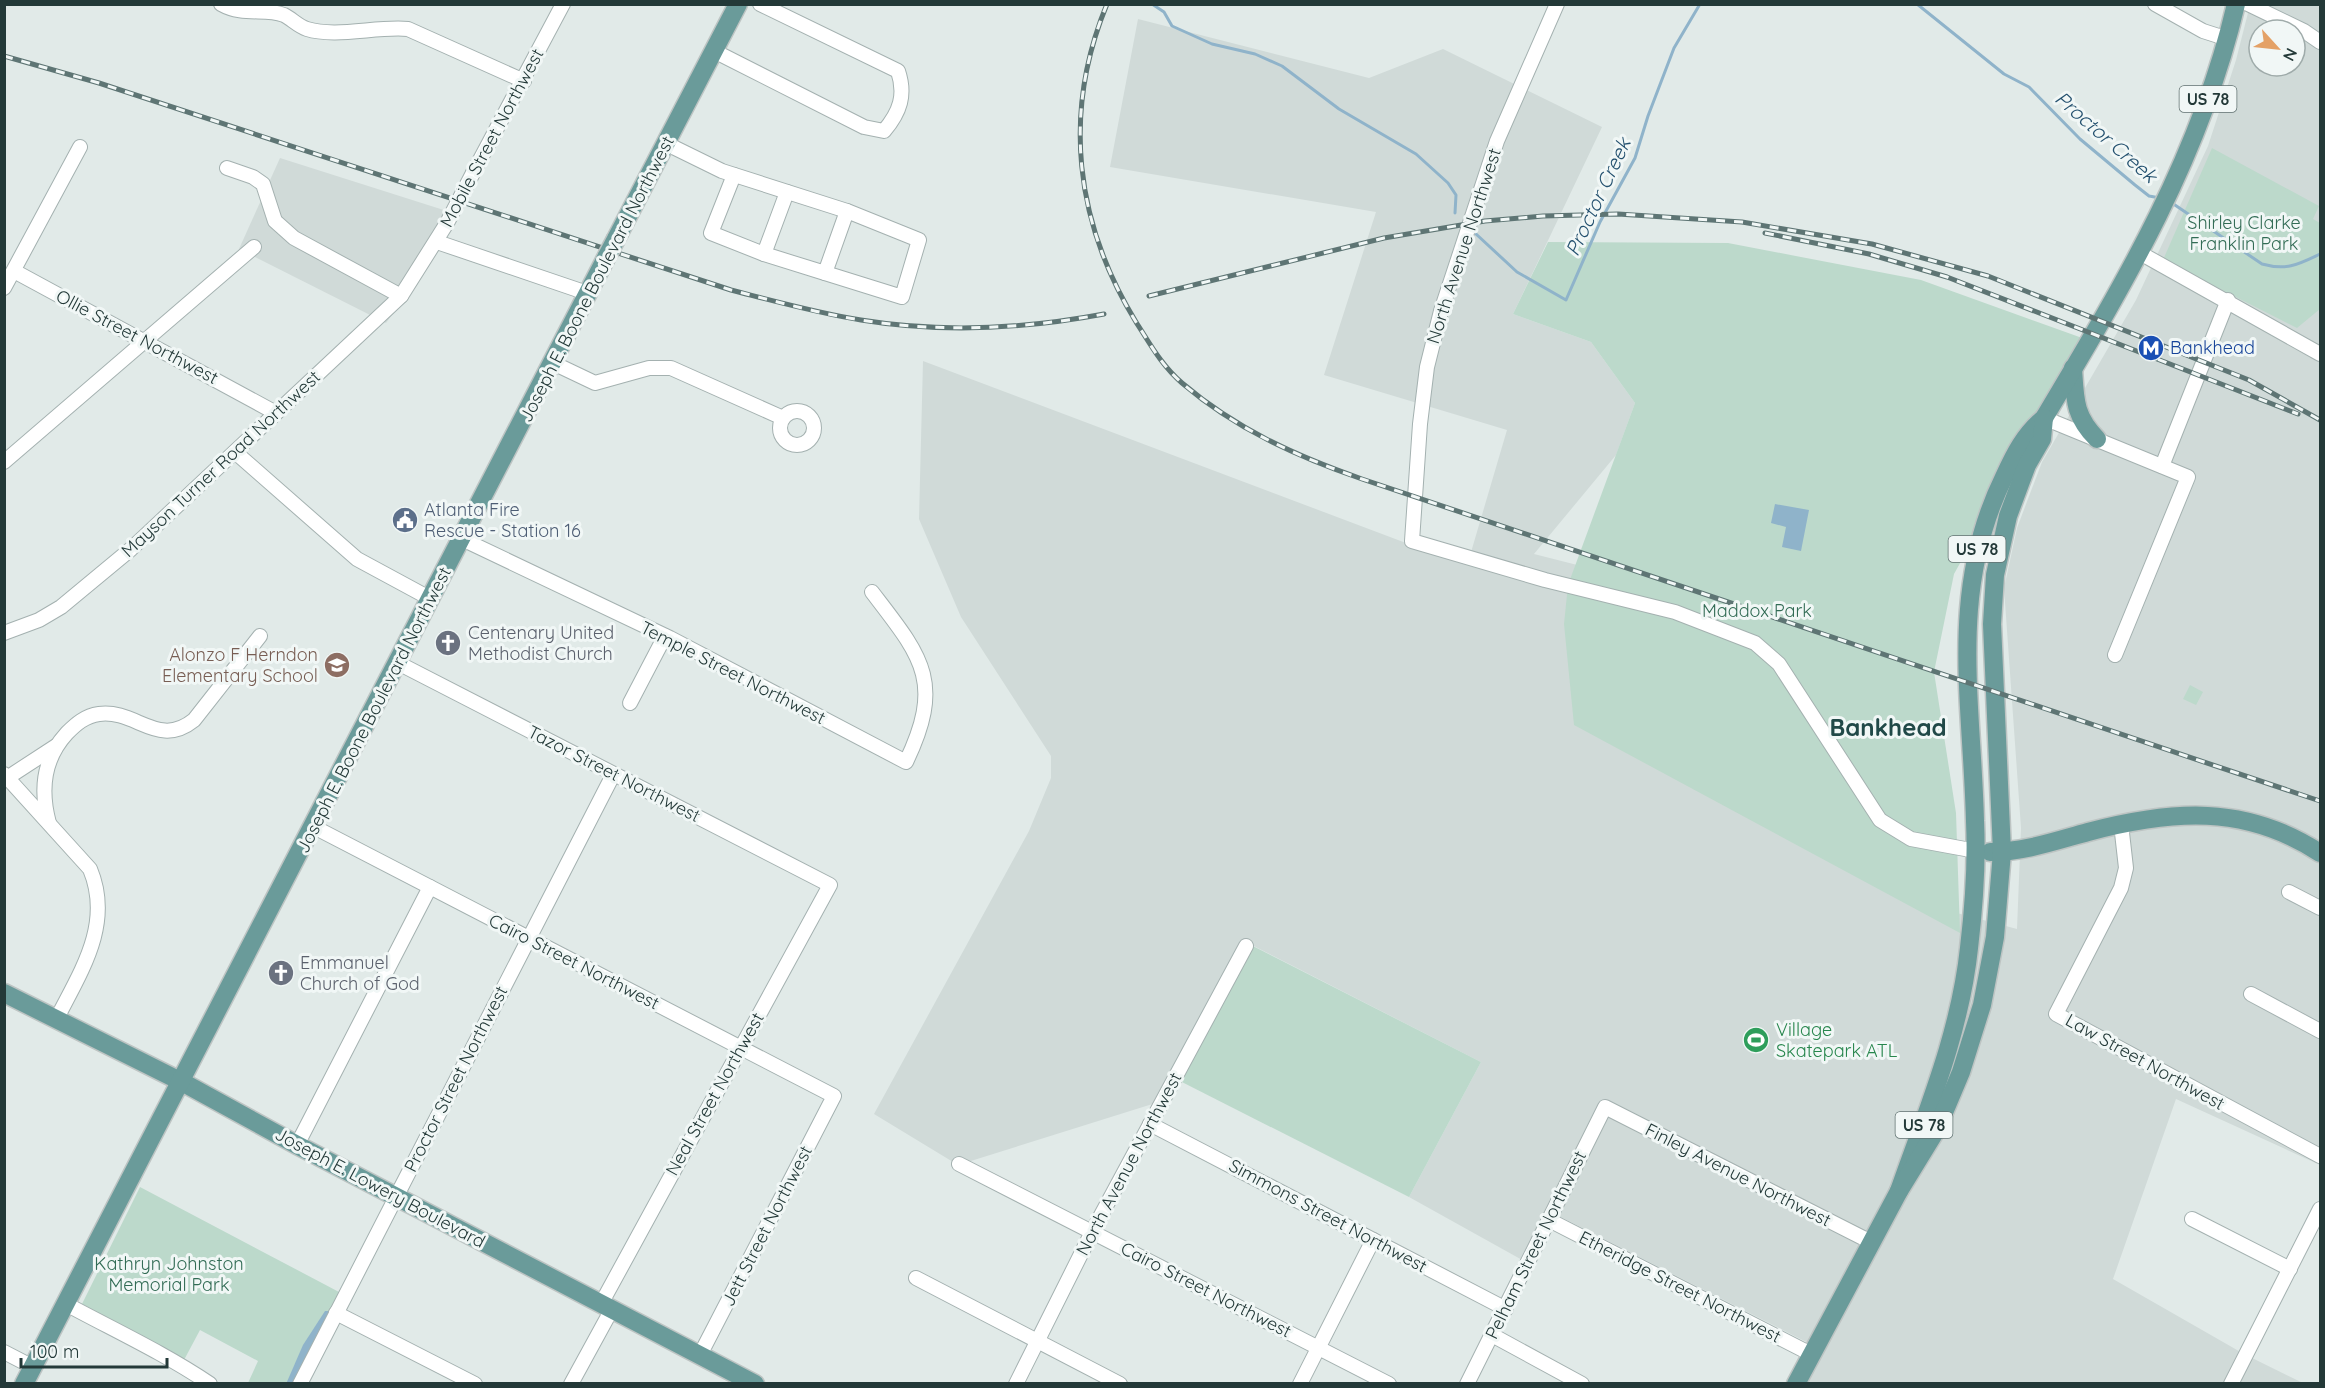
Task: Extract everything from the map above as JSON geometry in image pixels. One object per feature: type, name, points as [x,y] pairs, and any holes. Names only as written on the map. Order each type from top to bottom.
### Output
[{"type":"main road","name":"Joseph E. Boone Boulevard Northwest","points":[[24,1383],[182,1082],[738,4]]},
{"type":"main road","name":"US 78","points":[[1899,1191],[1947,1057],[1957,1019],[1969,950],[1976,851],[1966,640],[1969,592],[1976,550],[1992,502],[2027,432],[2044,418],[2140,253],[2172,191],[2210,94],[2228,39],[2236,4]]},
{"type":"main road","points":[[2073,368],[2078,414],[2084,426],[2097,439]]},
{"type":"main road","name":"US 78","points":[[1796,1383],[1899,1191],[1927,1149],[1961,1072],[1973,1035],[1994,945],[2002,852],[1992,624],[1995,575],[2008,516],[2027,465],[2042,439],[2044,418]]},
{"type":"main road","points":[[1976,851],[2002,852],[2024,849],[2121,824],[2176,815],[2230,817],[2279,831],[2318,852]]},
{"type":"main road","name":"Joseph E. Lowery Boulevard","points":[[4,993],[182,1082],[297,1145],[755,1383]]},
{"type":"street","points":[[221,4],[240,8],[279,10],[305,28],[318,32],[389,27],[408,29],[524,81]]},
{"type":"street","name":"Mobile Street Northwest","points":[[418,271],[437,242],[563,4]]},
{"type":"street","points":[[714,51],[864,127],[884,131],[901,104],[903,86],[898,71],[760,4]]},
{"type":"street","name":"North Avenue Northwest","points":[[1557,4],[1490,162],[1441,310],[1427,367],[1420,424],[1413,540],[1545,580],[1675,612],[1755,643],[1779,664],[1880,820],[1911,839],[1976,851]]},
{"type":"street","points":[[2155,4],[2203,31],[2228,39]]},
{"type":"street","points":[[2248,4],[2304,31],[2320,42]]},
{"type":"street","points":[[667,144],[734,175],[847,211],[919,240],[902,297],[764,254],[711,233],[734,175]]},
{"type":"street","points":[[4,288],[80,147]]},
{"type":"street","points":[[227,168],[253,177],[263,184],[275,221],[294,238],[400,296]]},
{"type":"street","points":[[764,254],[787,192]]},
{"type":"street","points":[[825,273],[847,211]]},
{"type":"street","points":[[437,242],[587,294]]},
{"type":"street","points":[[4,462],[254,247]]},
{"type":"street","points":[[2140,253],[2228,300],[2320,354]]},
{"type":"street","name":"Mayson Turner Road Northwest","points":[[4,633],[39,620],[90,584],[235,452],[400,296],[418,271]]},
{"type":"street","name":"Ollie Street Northwest","points":[[14,272],[276,413]]},
{"type":"street","points":[[2162,466],[2228,300]]},
{"type":"street","points":[[553,363],[595,383],[649,368],[670,368],[783,418]]},
{"type":"street","points":[[2044,418],[2188,477],[2115,655]]},
{"type":"street","points":[[235,452],[357,559],[431,599]]},
{"type":"street","name":"Temple Street Northwest","points":[[462,539],[665,636],[906,762],[923,720],[925,679],[912,644],[872,592]]},
{"type":"street","points":[[50,824],[44,804],[43,789],[48,762],[56,746],[76,724],[100,714],[122,715],[163,731],[184,728],[194,720],[260,636]]},
{"type":"street","points":[[630,703],[665,636]]},
{"type":"street","name":"Tazor Street Northwest","points":[[398,663],[830,885]]},
{"type":"street","points":[[56,746],[6,776],[90,869],[96,884],[99,906],[92,949],[56,1020]]},
{"type":"street","name":"Proctor Street Northwest","points":[[300,1383],[613,775]]},
{"type":"street","name":"Law Street Northwest","points":[[2121,824],[2126,868],[2121,888],[2056,1014],[2320,1156]]},
{"type":"street","name":"Cairo Street Northwest","points":[[314,827],[834,1096]]},
{"type":"street","name":"Neal Street Northwest","points":[[571,1383],[606,1306],[740,1048],[830,885]]},
{"type":"street","points":[[297,1145],[430,887]]},
{"type":"street","points":[[2289,892],[2320,908]]},
{"type":"street","name":"North Avenue Northwest","points":[[1016,1383],[1092,1232],[1246,946]]},
{"type":"street","points":[[2251,994],[2320,1031]]},
{"type":"street","name":"Jett Street Northwest","points":[[700,1355],[834,1096]]},
{"type":"street","name":"Pelham Street Northwest","points":[[1467,1383],[1605,1107]]},
{"type":"street","name":"Finley Avenue Northwest","points":[[1605,1107],[1871,1242]]},
{"type":"street","name":"Simmons Street Northwest","points":[[1150,1124],[1506,1309]]},
{"type":"street","name":"Cairo Street Northwest","points":[[958,1164],[1389,1383]]},
{"type":"street","points":[[2231,1383],[2320,1209]]},
{"type":"street","points":[[2192,1219],[2290,1269]]},
{"type":"street","name":"Etheridge Street Northwest","points":[[1549,1220],[1811,1354]]},
{"type":"street","points":[[1300,1383],[1373,1240]]},
{"type":"street","points":[[916,1278],[1120,1383]]},
{"type":"street","points":[[66,1304],[130,1339],[168,1356],[210,1383]]},
{"type":"street","points":[[336,1313],[475,1383]]},
{"type":"street","points":[[1492,1335],[1582,1383]]},
{"type":"street","points":[[4,1352],[33,1367]]},
{"type":"shaded area","points":[[2250,5],[2320,5],[2320,1165],[2176,1099],[2113,1279],[2244,1354],[2303,1383],[1805,1383],[1822,1350],[1549,1211],[1524,1261],[1409,1197],[1481,1062],[1244,941],[1162,1101],[958,1165],[874,1114],[1029,831],[1051,778],[1051,756],[961,617],[919,519],[923,361],[1406,543],[1469,559],[1507,430],[1324,375],[1376,212],[1110,167],[1138,19],[1369,78],[1443,49],[1602,127],[1513,314],[1591,342],[1635,403],[1616,455],[1534,554],[1589,568],[1923,904],[2017,929],[2021,828],[2004,588],[2017,528],[2042,462],[2136,300],[2208,146],[2236,60]]},
{"type":"shaded area","points":[[280,158],[450,212],[429,266],[386,323],[239,249]]},
{"type":"green space","name":"Shirley Clarke Franklin Park","points":[[2212,148],[2319,206],[2313,219],[2320,223],[2320,309],[2297,328],[2163,260]]},
{"type":"green space","name":"Maddox Park","points":[[1548,242],[1728,243],[1921,280],[2085,339],[1954,574],[1934,672],[1956,813],[1960,933],[1574,725],[1564,624],[1568,585],[1635,403],[1591,342],[1513,314]]},
{"type":"green space","points":[[2190,685],[2203,692],[2196,705],[2183,699]]},
{"type":"green space","points":[[1243,941],[1481,1062],[1409,1197],[1174,1078]]},
{"type":"green space","name":"Kathryn Johnston Memorial Park","points":[[140,1187],[339,1292],[292,1384],[248,1383],[258,1361],[200,1330],[184,1360],[82,1304]]},
{"type":"water","points":[[1775,504],[1809,510],[1801,551],[1782,547],[1786,527],[1771,523]]},
{"type":"water","points":[[325,1311],[330,1311],[293,1383],[286,1384],[303,1345]]},
{"type":"waterway","name":"Proctor Creek","points":[[1152,4],[1164,12],[1172,26],[1212,44],[1255,54],[1282,66],[1339,109],[1416,154],[1448,183],[1456,195],[1455,213]]},
{"type":"waterway","name":"Proctor Creek","points":[[1476,234],[1517,272],[1566,300],[1600,222],[1635,158],[1674,48],[1700,4]]},
{"type":"waterway","name":"Proctor Creek","points":[[1917,4],[2004,74],[2029,87],[2080,139],[2135,185],[2149,196],[2160,198]]},
{"type":"waterway","name":"Proctor Creek","points":[[2172,203],[2262,264],[2286,267],[2320,254]]},
{"type":"railway","points":[[1107,4],[1093,45],[1084,86],[1080,126],[1082,166],[1088,206],[1099,245],[1115,284],[1162,362],[1182,383],[1245,428],[1290,451],[1362,479],[2320,801]]},
{"type":"railway","points":[[4,56],[99,83],[731,290],[812,310],[891,324],[952,328],[1013,326],[1104,314]]},
{"type":"railway","points":[[1149,296],[1384,238],[1485,221],[1543,216],[1618,214],[1742,222],[1872,244],[1988,276],[2249,380],[2320,420]]},
{"type":"railway","points":[[1765,233],[1869,254],[1947,277],[2298,414]]},
{"type":"place","name":"Bankhead","points":[[2151,348]]},
{"type":"place","name":"Atlanta Fire Rescue - Station 16","points":[[405,520]]},
{"type":"place","name":"Centenary United Methodist Church","points":[[448,643]]},
{"type":"place","name":"Alonzo F Herndon Elementary School","points":[[337,665]]},
{"type":"place","name":"Emmanuel Church of God","points":[[281,973]]},
{"type":"place","name":"Village Skatepark ATL","points":[[1756,1040]]},
{"type":"district","name":"Bankhead","points":[[1888,728]]}]
